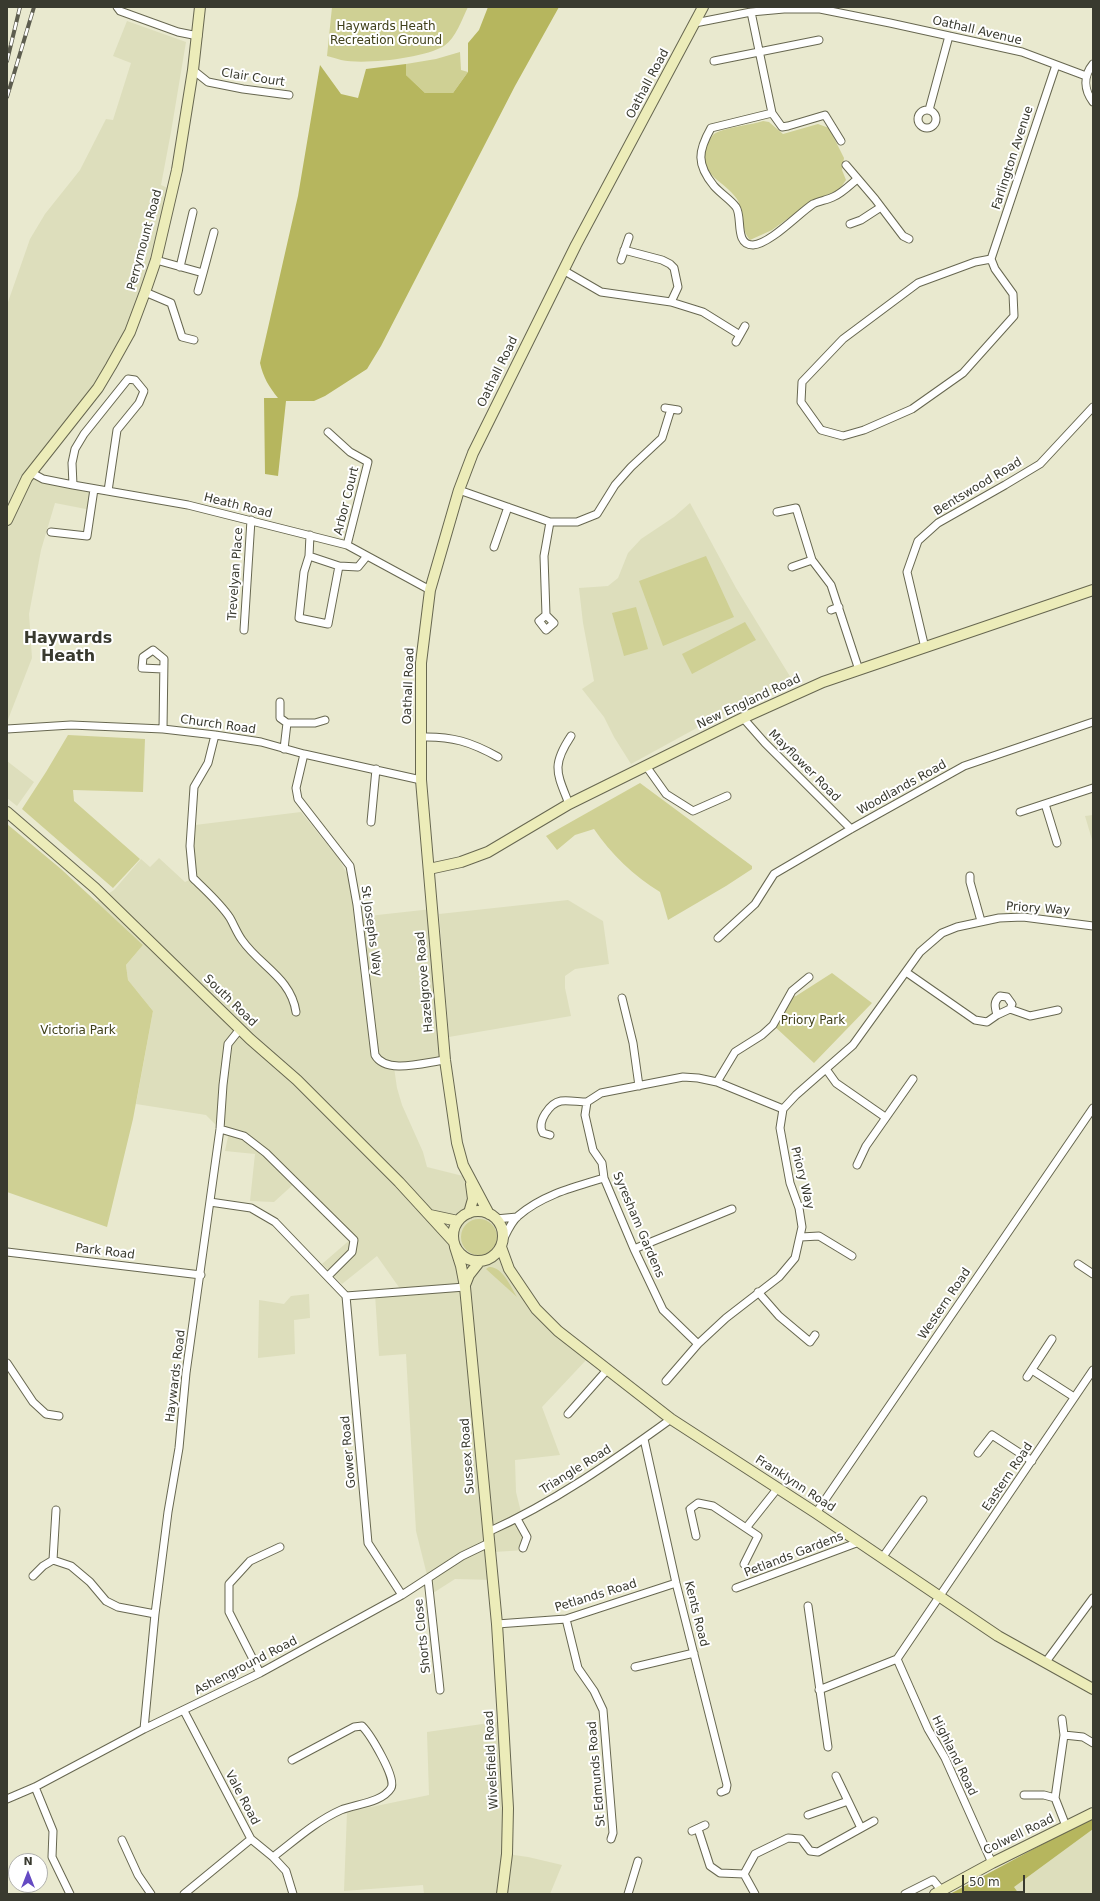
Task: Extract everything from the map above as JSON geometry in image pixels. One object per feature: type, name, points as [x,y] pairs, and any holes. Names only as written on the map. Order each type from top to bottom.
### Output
[{"type":"main road","name":"Perrymount Road","points":[[7,520],[19,492],[32,472],[98,388],[130,332],[146,292],[156,260],[177,170],[194,70],[200,7]]},
{"type":"main road","name":"Oathall Road","points":[[421,780],[421,663],[430,590],[459,490],[473,453],[563,270],[703,7]]},
{"type":"main road","name":"New England Road","points":[[430,869],[461,862],[488,852],[569,804],[743,718],[823,682],[1093,590]]},
{"type":"main road","name":"Hazelgrove Road","points":[[421,780],[430,869],[445,1060],[457,1143],[463,1165],[493,1216]]},
{"type":"main road","name":"South Road","points":[[7,812],[95,888],[240,1029],[297,1080],[430,1215],[454,1244]]},
{"type":"main road","name":"Hazelgrove Road","points":[[469,1213],[473,1199],[470,1178]]},
{"type":"main road","points":[[465,1287],[469,1275],[485,1260],[496,1254],[502,1243],[503,1232],[493,1216],[483,1212],[469,1213],[458,1221],[455,1227],[454,1244],[465,1258],[485,1260]]},
{"type":"main road","points":[[430,1215],[458,1221]]},
{"type":"main road","name":"Franklynn Road","points":[[502,1243],[509,1269],[536,1309],[558,1331],[671,1419],[816,1513],[998,1636],[1093,1689]]},
{"type":"main road","name":"Sussex Road","points":[[454,1244],[461,1266],[465,1287],[497,1624]]},
{"type":"main road","name":"Franklynn Road","points":[[485,1260],[509,1269]]},
{"type":"main road","name":"Wivelsfield Road","points":[[497,1624],[508,1808],[507,1854],[502,1894]]},
{"type":"main road","name":"Colwell Road","points":[[939,1892],[992,1863],[1093,1813]]},
{"type":"street","points":[[117,7],[120,11],[178,32],[198,36]]},
{"type":"street","name":"Oathall Avenue","points":[[695,23],[751,12],[784,9],[820,9],[1022,52],[1086,76]]},
{"type":"street","points":[[751,12],[772,113],[782,127],[800,124],[825,115],[841,141]]},
{"type":"street","points":[[929,110],[949,36]]},
{"type":"street","points":[[714,62],[819,40]]},
{"type":"street","points":[[1093,64],[1086,76],[1086,86],[1089,96],[1093,102]]},
{"type":"street","name":"Farlington Avenue","points":[[991,259],[1056,65]]},
{"type":"street","name":"Clair Court","points":[[194,70],[208,82],[243,89],[289,95]]},
{"type":"street","points":[[772,113],[711,128],[700,152],[702,165],[711,181],[737,208],[740,217],[740,236],[745,242],[752,245],[764,240],[798,218],[814,204],[834,197],[857,179]]},
{"type":"street","points":[[846,165],[903,236],[909,239]]},
{"type":"street","points":[[850,224],[861,220],[881,207]]},
{"type":"street","points":[[180,267],[193,212]]},
{"type":"street","points":[[198,291],[214,232]]},
{"type":"street","points":[[621,260],[629,237]]},
{"type":"street","points":[[624,250],[662,260],[674,268],[678,287],[671,302]]},
{"type":"street","points":[[991,259],[995,268],[1013,294],[1014,316],[963,373],[912,410],[864,430],[843,436],[821,430],[801,402],[802,382],[843,339],[918,283],[975,262],[991,259]]},
{"type":"street","points":[[156,260],[203,273]]},
{"type":"street","points":[[563,270],[601,292],[671,302],[703,312],[738,338],[745,326]]},
{"type":"street","points":[[146,292],[171,303],[182,337],[194,340]]},
{"type":"street","points":[[73,485],[72,463],[75,449],[84,434],[128,379],[135,380],[144,391],[139,403],[117,430],[108,491]]},
{"type":"street","name":"Bentswood Road","points":[[925,648],[907,572],[918,541],[938,523],[1040,464],[1093,407]]},
{"type":"street","points":[[459,490],[550,522],[577,522],[597,514],[615,485],[630,467],[662,438],[668,429],[671,409]]},
{"type":"street","name":"Arbor Court","points":[[328,432],[350,452],[368,462],[347,545]]},
{"type":"street","name":"Heath Road","points":[[32,472],[43,479],[188,505],[347,545],[430,590]]},
{"type":"street","points":[[51,532],[87,536],[94,489]]},
{"type":"street","points":[[494,547],[508,507]]},
{"type":"street","points":[[777,512],[796,508],[812,560],[832,585],[859,670]]},
{"type":"street","name":"Trevelyan Place","points":[[244,630],[251,520]]},
{"type":"street","points":[[546,614],[544,556],[550,522]]},
{"type":"street","points":[[310,536],[309,556],[304,572],[299,618],[328,624],[339,566]]},
{"type":"street","points":[[309,556],[339,566],[358,567],[367,556]]},
{"type":"street","points":[[792,567],[812,560]]},
{"type":"street","points":[[831,610],[839,607]]},
{"type":"street","points":[[163,669],[163,729]]},
{"type":"street","points":[[280,702],[280,718],[287,723],[315,723],[325,720]]},
{"type":"street","name":"Mayflower Road","points":[[743,718],[765,743],[851,829]]},
{"type":"street","name":"Woodlands Road","points":[[718,938],[755,904],[774,874],[851,829],[964,766],[1093,722]]},
{"type":"street","points":[[284,749],[287,723]]},
{"type":"street","name":"Church Road","points":[[7,729],[70,725],[163,729],[215,735],[261,742],[304,754],[421,780]]},
{"type":"street","points":[[215,735],[208,763],[194,787],[190,846],[193,878],[219,904],[230,919],[242,941],[284,982],[294,1001],[296,1012]]},
{"type":"street","points":[[569,804],[558,774],[560,754],[571,736]]},
{"type":"street","points":[[421,737],[451,738],[476,745],[498,757]]},
{"type":"street","name":"St Josephs Way","points":[[304,754],[296,788],[298,799],[350,866],[357,905],[375,1055],[378,1060],[385,1065],[394,1066],[445,1060]]},
{"type":"street","points":[[646,766],[666,794],[694,810],[728,796]]},
{"type":"street","points":[[371,822],[376,769]]},
{"type":"street","points":[[1020,812],[1093,788]]},
{"type":"street","points":[[1045,804],[1056,843]]},
{"type":"street","points":[[970,876],[970,882],[981,921]]},
{"type":"street","name":"Priory Way","points":[[666,1381],[698,1344],[726,1318],[779,1277],[795,1258],[801,1237],[802,1227],[799,1208],[790,1183],[780,1128],[783,1109],[796,1095],[852,1045],[920,952],[942,933],[957,927],[999,918],[1023,917],[1093,926]]},
{"type":"street","points":[[906,972],[975,1020],[987,1022],[1010,1009],[1030,1016],[1058,1010]]},
{"type":"street","points":[[717,1082],[735,1052],[762,1035],[773,1025],[792,991],[808,977]]},
{"type":"street","points":[[997,1015],[995,1006],[996,1000],[1000,996],[1007,997],[1012,1004],[1010,1009]]},
{"type":"street","points":[[622,998],[633,1043],[639,1086]]},
{"type":"street","name":"Haywards Road","points":[[144,1729],[155,1614],[168,1512],[179,1448],[186,1373],[220,1129],[228,1044],[240,1029]]},
{"type":"street","points":[[826,1069],[836,1083],[885,1117]]},
{"type":"street","points":[[550,1135],[543,1133],[541,1127],[542,1120],[551,1107],[561,1101],[587,1102],[602,1093],[683,1077],[717,1082],[783,1109]]},
{"type":"street","points":[[857,1165],[866,1146],[913,1079]]},
{"type":"street","name":"Syresham Gardens","points":[[587,1102],[586,1115],[593,1150],[602,1163],[604,1178],[634,1249],[663,1310],[698,1344]]},
{"type":"street","name":"Western Road","points":[[816,1513],[1093,1108]]},
{"type":"street","points":[[220,1129],[244,1136],[266,1153],[354,1240],[352,1252],[328,1276]]},
{"type":"street","points":[[502,1243],[517,1217],[540,1201],[565,1189],[604,1178]]},
{"type":"street","points":[[210,1202],[251,1208],[275,1222],[346,1296],[465,1287]]},
{"type":"street","points":[[634,1249],[732,1209]]},
{"type":"street","points":[[493,1216],[517,1217]]},
{"type":"street","points":[[801,1237],[819,1236],[852,1256]]},
{"type":"street","name":"Park Road","points":[[7,1252],[200,1275]]},
{"type":"street","points":[[1078,1264],[1093,1274]]},
{"type":"street","points":[[758,1292],[779,1316],[810,1342],[815,1335]]},
{"type":"street","name":"Gower Road","points":[[346,1296],[368,1543],[402,1595]]},
{"type":"street","points":[[1027,1377],[1052,1339]]},
{"type":"street","points":[[7,1363],[33,1402],[46,1414],[58,1416]]},
{"type":"street","points":[[568,1414],[608,1370]]},
{"type":"street","points":[[1032,1370],[1074,1397]]},
{"type":"street","name":"Eastern Road","points":[[896,1659],[940,1597],[1093,1370]]},
{"type":"street","name":"Triangle Road","points":[[488,1532],[517,1519],[575,1484],[644,1439],[671,1419]]},
{"type":"street","points":[[978,1453],[992,1435],[1032,1461]]},
{"type":"street","name":"Kents Road","points":[[644,1439],[676,1583],[727,1785],[726,1790],[721,1792]]},
{"type":"street","points":[[746,1528],[777,1489]]},
{"type":"street","points":[[882,1558],[923,1500]]},
{"type":"street","points":[[696,1536],[690,1509],[698,1503],[713,1506],[758,1536],[744,1564]]},
{"type":"street","points":[[53,1560],[56,1510]]},
{"type":"street","points":[[517,1519],[527,1537],[523,1548]]},
{"type":"street","name":"Petlands Gardens","points":[[736,1588],[859,1542]]},
{"type":"street","name":"Ashenground Road","points":[[7,1799],[35,1787],[144,1729],[260,1673],[402,1595],[462,1556],[489,1543]]},
{"type":"street","points":[[260,1673],[229,1612],[229,1584],[250,1561],[280,1547]]},
{"type":"street","points":[[33,1576],[43,1566],[53,1560],[71,1566],[90,1582],[106,1601],[118,1607],[155,1614]]},
{"type":"street","name":"Shorts Close","points":[[428,1579],[440,1690]]},
{"type":"street","name":"Petlands Road","points":[[497,1624],[566,1619],[676,1583]]},
{"type":"street","points":[[1045,1663],[1093,1598]]},
{"type":"street","points":[[808,1606],[828,1748]]},
{"type":"street","name":"St Edmunds Road","points":[[566,1619],[578,1668],[594,1692],[603,1710],[613,1833],[611,1839]]},
{"type":"street","points":[[635,1667],[694,1653]]},
{"type":"street","points":[[820,1690],[896,1659]]},
{"type":"street","name":"Highland Road","points":[[896,1659],[928,1729],[945,1758],[992,1863]]},
{"type":"street","name":"Vale Road","points":[[184,1711],[251,1840],[184,1894]]},
{"type":"street","points":[[1062,1719],[1064,1735],[1055,1798],[1066,1826]]},
{"type":"street","points":[[273,1857],[315,1825],[340,1810],[378,1798],[391,1788],[392,1783],[390,1773],[372,1739],[362,1726],[354,1727],[292,1760]]},
{"type":"street","points":[[1064,1735],[1083,1737],[1093,1742]]},
{"type":"street","points":[[836,1776],[861,1828]]},
{"type":"street","points":[[35,1787],[53,1831],[52,1857],[70,1894]]},
{"type":"street","points":[[1024,1795],[1044,1795],[1055,1798]]},
{"type":"street","points":[[808,1816],[848,1801]]},
{"type":"street","points":[[744,1874],[755,1854],[788,1838],[801,1839],[810,1851],[818,1852],[874,1821]]},
{"type":"street","points":[[705,1825],[695,1830],[710,1866],[720,1873],[744,1874]]},
{"type":"street","points":[[122,1840],[138,1876],[150,1894]]},
{"type":"street","points":[[251,1840],[273,1857],[286,1871],[293,1894]]},
{"type":"street","points":[[628,1894],[638,1861]]},
{"type":"street","points":[[744,1874],[754,1894]]},
{"type":"street","points":[[905,1894],[933,1880],[939,1892]]},
{"type":"shaded area","points":[[488,7],[559,7],[515,86],[381,346],[367,369],[325,396],[314,401],[286,401],[278,476],[265,474],[264,398],[278,398],[267,382],[260,363],[298,196],[320,65],[341,94],[358,98],[366,69],[406,64],[406,75],[425,93],[453,93],[468,72],[468,43],[479,30]]},
{"type":"shaded area","points":[[127,21],[186,42],[161,185],[172,190],[146,292],[98,388],[32,473],[94,489],[91,510],[55,503],[41,550],[29,614],[32,658],[7,722],[7,305],[30,239],[45,214],[80,170],[106,119],[113,120],[131,63],[113,56]]},
{"type":"shaded area","points":[[690,503],[736,588],[794,683],[715,718],[631,764],[614,737],[604,717],[582,689],[594,681],[583,623],[579,588],[608,586],[618,578],[628,553],[641,539],[674,517]]},
{"type":"shaded area","points":[[7,761],[34,782],[17,806],[7,798]]},
{"type":"shaded area","points":[[301,812],[339,859],[346,872],[351,871],[359,917],[432,909],[445,1060],[394,1067],[397,1088],[402,1105],[423,1152],[427,1167],[471,1178],[489,1214],[500,1225],[503,1232],[501,1247],[536,1309],[589,1357],[542,1407],[560,1455],[515,1460],[516,1492],[523,1520],[525,1550],[494,1552],[496,1580],[455,1579],[430,1595],[428,1579],[416,1531],[406,1354],[379,1356],[375,1294],[403,1293],[377,1256],[342,1284],[322,1264],[352,1238],[296,1182],[274,1202],[250,1201],[255,1154],[225,1151],[229,1132],[220,1129],[206,1115],[136,1104],[153,1011],[128,980],[126,965],[143,945],[96,902],[114,890],[141,859],[150,867],[159,858],[185,882],[193,878],[195,825]]},
{"type":"shaded area","points":[[1093,815],[1093,843],[1085,816]]},
{"type":"shaded area","points":[[568,900],[603,921],[609,964],[575,969],[565,976],[565,988],[571,1016],[449,1037],[439,914]]},
{"type":"shaded area","points":[[309,1294],[310,1318],[294,1320],[295,1354],[258,1358],[259,1300],[284,1304],[291,1296]]},
{"type":"shaded area","points":[[503,1721],[507,1854],[562,1865],[550,1894],[424,1894],[423,1885],[344,1891],[347,1812],[429,1795],[427,1732]]},
{"type":"shaded area","points":[[1093,1817],[1093,1894],[1015,1894],[996,1870]]},
{"type":"shaded area","points":[[1093,1817],[1093,1829],[1014,1887],[1019,1894],[950,1894]]},
{"type":"green space","name":"Haywards Heath Recreation Ground","points":[[332,7],[468,7],[452,38],[444,46],[423,54],[409,57],[364,62],[341,60],[327,56]]},
{"type":"green space","points":[[460,52],[461,70],[468,72],[453,93],[425,93],[406,75],[406,64],[436,59]]},
{"type":"green space","points":[[763,121],[769,122],[783,134],[818,124],[829,128],[844,158],[842,170],[846,180],[839,190],[812,201],[772,230],[750,240],[745,231],[741,209],[737,199],[710,173],[706,167],[703,149],[714,134],[718,132]]},
{"type":"green space","points":[[706,556],[734,617],[663,646],[639,581]]},
{"type":"green space","points":[[636,607],[648,649],[624,656],[612,613]]},
{"type":"green space","points":[[745,622],[756,640],[692,674],[682,654]]},
{"type":"green space","points":[[68,735],[145,739],[143,792],[73,790],[74,801],[140,859],[113,888],[22,809]]},
{"type":"green space","points":[[640,783],[752,866],[752,869],[668,920],[660,892],[641,879],[624,864],[594,829],[575,835],[557,850],[546,836]]},
{"type":"green space","name":"Victoria Park","points":[[7,824],[61,869],[143,945],[126,965],[128,980],[153,1011],[133,1119],[107,1227],[7,1192]]},
{"type":"green space","name":"Priory Park","points":[[832,973],[872,1003],[814,1063],[773,1025],[787,998],[796,996]]},
{"type":"green space","points":[[483,1219],[492,1224],[496,1230],[496,1244],[492,1250],[483,1255],[475,1255],[466,1250],[462,1244],[461,1233],[466,1224],[472,1220]]},
{"type":"green space","points":[[489,1267],[502,1273],[517,1297],[486,1269]]},
{"type":"railway","points":[[7,61],[20,7]]},
{"type":"railway","points":[[7,97],[34,7]]},
{"type":"district","name":"Haywards Heath","points":[[68,648]]}]
